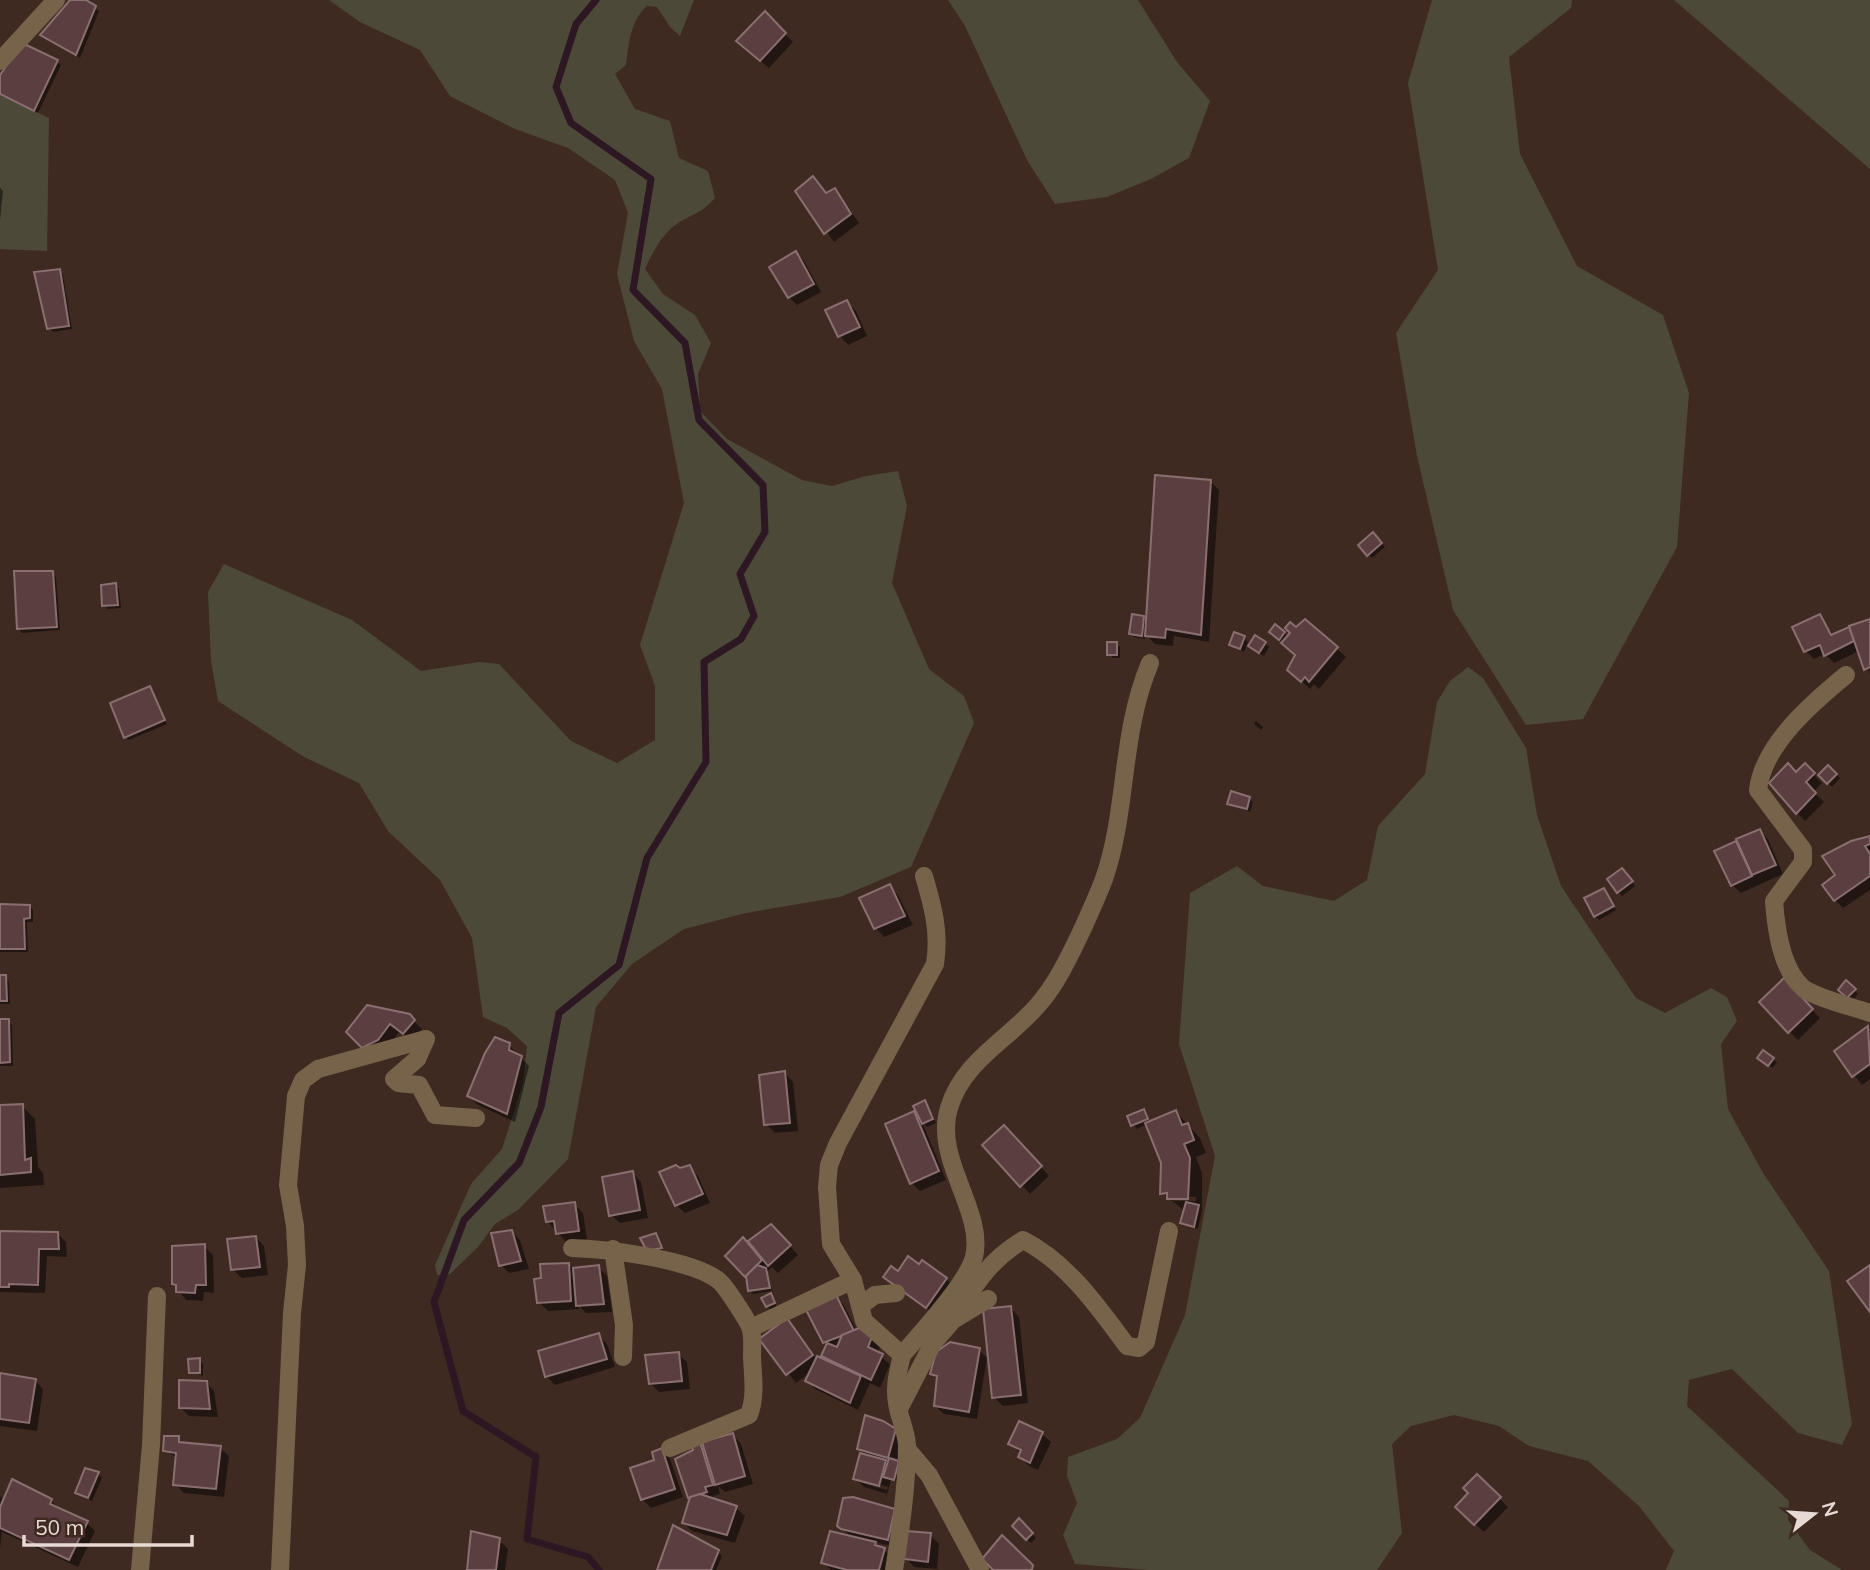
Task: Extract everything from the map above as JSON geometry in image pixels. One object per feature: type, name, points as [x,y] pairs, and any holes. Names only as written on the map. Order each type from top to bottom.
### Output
[{"type":"street","points":[[0,61],[55,0]]},
{"type":"street","points":[[894,1570],[903,1515],[907,1448],[906,1426],[899,1409],[895,1382],[902,1355],[961,1279],[974,1256],[967,1205],[953,1172],[946,1134],[948,1111],[953,1095],[981,1057],[1040,1003],[1083,928],[1104,878],[1137,694],[1150,663]]},
{"type":"street","points":[[1846,675],[1791,729],[1767,760],[1760,771],[1758,790],[1803,850],[1803,862],[1774,901],[1775,925],[1790,970],[1804,988],[1870,1013]]},
{"type":"street","points":[[902,1355],[864,1321],[853,1280],[831,1244],[827,1215],[829,1165],[871,1077],[935,964],[939,940],[936,915],[923,876]]},
{"type":"street","points":[[280,1570],[288,1450],[292,1313],[297,1265],[288,1185],[296,1096],[303,1080],[318,1069],[342,1060],[426,1039],[417,1059],[394,1079],[398,1083],[418,1085],[424,1090],[430,1109],[435,1115],[477,1118]]},
{"type":"street","points":[[899,1409],[933,1343],[953,1321],[979,1276],[1004,1251],[1023,1240],[1040,1248],[1093,1300],[1127,1346],[1139,1349],[1146,1342],[1168,1231]]},
{"type":"street","points":[[572,1248],[613,1250],[689,1266],[720,1281],[751,1328],[754,1381],[753,1405],[749,1416],[670,1448]]},
{"type":"street","points":[[613,1250],[624,1325],[623,1357]]},
{"type":"street","points":[[751,1328],[853,1280]]},
{"type":"street","points":[[860,1306],[875,1295],[896,1293]]},
{"type":"street","points":[[140,1570],[151,1445],[157,1296]]},
{"type":"street","points":[[953,1321],[988,1299]]},
{"type":"street","points":[[907,1448],[929,1475],[980,1570]]},
{"type":"shaded area","points":[[329,0],[694,0],[680,36],[670,27],[657,7],[647,6],[634,26],[626,65],[615,74],[635,109],[670,121],[679,158],[708,171],[715,198],[670,229],[645,269],[663,294],[695,315],[711,343],[698,374],[700,411],[727,439],[802,480],[832,486],[866,476],[898,471],[907,506],[892,583],[929,669],[964,696],[974,723],[911,867],[840,897],[746,913],[684,929],[632,964],[596,1007],[568,1159],[518,1210],[495,1224],[478,1247],[450,1274],[437,1275],[435,1265],[471,1184],[502,1149],[523,1083],[527,1046],[507,1028],[483,1017],[472,938],[440,880],[388,831],[359,783],[304,757],[218,701],[211,661],[208,592],[224,564],[352,620],[421,671],[479,662],[499,664],[571,741],[617,763],[655,740],[655,686],[640,645],[684,503],[662,389],[634,341],[617,274],[628,213],[615,180],[568,148],[515,129],[450,96],[420,50],[360,22]]},
{"type":"shaded area","points":[[948,0],[1138,0],[1177,62],[1210,101],[1189,158],[1151,179],[1107,197],[1055,204],[1027,160],[965,26]]},
{"type":"shaded area","points":[[1432,0],[1572,0],[1571,8],[1509,57],[1520,154],[1577,266],[1663,315],[1689,393],[1677,547],[1583,719],[1526,725],[1453,610],[1417,456],[1396,333],[1438,270],[1408,83]]},
{"type":"shaded area","points":[[1674,0],[1870,0],[1870,169]]},
{"type":"shaded area","points":[[0,94],[49,118],[47,251],[0,249]]},
{"type":"shaded area","points":[[1468,667],[1483,678],[1526,748],[1537,815],[1561,886],[1636,998],[1665,1013],[1711,988],[1727,997],[1737,1021],[1721,1044],[1728,1109],[1763,1173],[1829,1271],[1852,1424],[1842,1445],[1798,1433],[1732,1369],[1689,1380],[1687,1406],[1789,1501],[1788,1520],[1810,1550],[1842,1570],[1666,1570],[1674,1551],[1639,1506],[1588,1461],[1529,1446],[1499,1426],[1454,1415],[1411,1426],[1392,1444],[1402,1533],[1377,1570],[1149,1570],[1075,1564],[1063,1535],[1077,1503],[1067,1476],[1068,1457],[1117,1439],[1140,1418],[1185,1315],[1215,1156],[1179,1044],[1190,893],[1237,866],[1263,886],[1334,901],[1367,880],[1378,826],[1425,774],[1437,702],[1450,681]]},
{"type":"building","points":[[70,0],[86,0],[96,6],[76,55],[40,35]]},
{"type":"building","points":[[765,11],[786,33],[760,61],[736,41]]},
{"type":"building","points":[[22,43],[58,60],[34,111],[0,94],[0,75]]},
{"type":"building","points":[[813,176],[826,193],[835,188],[851,214],[824,234],[795,191]]},
{"type":"building","points":[[796,251],[814,284],[788,298],[769,267]]},
{"type":"building","points":[[60,269],[69,326],[47,329],[34,272]]},
{"type":"building","points":[[847,300],[860,327],[838,337],[825,310]]},
{"type":"building","points":[[1155,475],[1211,480],[1201,635],[1166,629],[1165,638],[1145,636]]},
{"type":"building","points":[[1373,532],[1382,543],[1367,556],[1358,545]]},
{"type":"building","points":[[14,571],[53,571],[57,627],[17,629]]},
{"type":"building","points":[[116,583],[118,605],[102,606],[101,585]]},
{"type":"building","points":[[1132,614],[1144,616],[1142,636],[1129,634]]},
{"type":"building","points":[[1820,614],[1831,635],[1849,627],[1854,641],[1824,656],[1820,645],[1804,652],[1792,627]]},
{"type":"building","points":[[1305,619],[1338,647],[1309,682],[1305,677],[1301,682],[1287,670],[1295,655],[1281,643],[1290,633],[1285,628],[1290,622],[1296,627]]},
{"type":"building","points":[[1870,619],[1870,667],[1864,670],[1849,626]]},
{"type":"building","points":[[1275,624],[1285,632],[1279,640],[1269,632]]},
{"type":"building","points":[[1234,632],[1245,636],[1240,649],[1229,645]]},
{"type":"building","points":[[1255,635],[1266,642],[1259,653],[1248,646]]},
{"type":"building","points":[[1107,642],[1117,642],[1117,655],[1107,655]]},
{"type":"building","points":[[150,686],[165,720],[124,738],[110,703]]},
{"type":"building","points":[[1788,763],[1796,772],[1805,763],[1815,773],[1806,782],[1816,793],[1796,814],[1769,783]]},
{"type":"building","points":[[1828,765],[1837,774],[1827,784],[1818,775]]},
{"type":"building","points":[[1231,791],[1250,797],[1247,809],[1227,804]]},
{"type":"building","points":[[1760,829],[1776,865],[1752,875],[1736,839]]},
{"type":"building","points":[[1870,836],[1870,844],[1865,846],[1870,854],[1870,876],[1834,901],[1822,885],[1835,875],[1822,856],[1851,841]]},
{"type":"building","points":[[1736,841],[1752,876],[1731,886],[1714,851]]},
{"type":"building","points":[[1622,868],[1633,881],[1617,893],[1607,879]]},
{"type":"building","points":[[890,884],[905,916],[874,929],[859,898]]},
{"type":"building","points":[[1604,888],[1614,906],[1594,917],[1584,898]]},
{"type":"building","points":[[0,904],[30,905],[30,918],[24,919],[25,949],[0,949]]},
{"type":"building","points":[[0,975],[6,975],[7,1001],[0,1001]]},
{"type":"building","points":[[1784,978],[1813,1009],[1788,1033],[1759,1002]]},
{"type":"building","points":[[1846,980],[1856,989],[1847,998],[1838,990]]},
{"type":"building","points":[[367,1005],[410,1014],[415,1020],[403,1034],[390,1024],[378,1040],[362,1048],[346,1032]]},
{"type":"building","points":[[0,1019],[9,1019],[10,1062],[0,1063]]},
{"type":"building","points":[[1868,1026],[1870,1064],[1852,1077],[1834,1051]]},
{"type":"building","points":[[495,1037],[510,1043],[509,1050],[522,1056],[507,1114],[467,1096],[485,1053]]},
{"type":"building","points":[[1763,1050],[1774,1058],[1768,1066],[1757,1058]]},
{"type":"building","points":[[785,1071],[790,1123],[764,1125],[759,1075]]},
{"type":"building","points":[[925,1100],[933,1119],[922,1124],[913,1106]]},
{"type":"building","points":[[23,1104],[25,1160],[31,1158],[31,1172],[0,1175],[0,1105]]},
{"type":"building","points":[[1144,1109],[1148,1119],[1131,1126],[1127,1116]]},
{"type":"building","points":[[1176,1110],[1182,1125],[1188,1123],[1194,1140],[1184,1144],[1190,1158],[1188,1199],[1167,1199],[1167,1193],[1160,1194],[1161,1163],[1145,1123]]},
{"type":"building","points":[[914,1111],[939,1171],[910,1184],[885,1124]]},
{"type":"building","points":[[1004,1125],[1042,1166],[1020,1187],[982,1145]]},
{"type":"building","points":[[676,1165],[680,1168],[690,1165],[703,1194],[675,1206],[659,1172]]},
{"type":"building","points":[[633,1171],[640,1210],[609,1216],[602,1177]]},
{"type":"building","points":[[575,1202],[579,1231],[556,1234],[554,1221],[546,1222],[543,1206]]},
{"type":"building","points":[[1186,1202],[1199,1205],[1194,1227],[1180,1223]]},
{"type":"building","points":[[771,1224],[791,1245],[768,1266],[748,1241]]},
{"type":"building","points":[[512,1230],[521,1261],[499,1266],[491,1233]]},
{"type":"building","points":[[0,1231],[58,1232],[59,1249],[39,1249],[38,1285],[9,1284],[9,1287],[0,1287]]},
{"type":"building","points":[[656,1233],[662,1248],[647,1251],[640,1238]]},
{"type":"building","points":[[256,1236],[260,1267],[231,1270],[227,1239]]},
{"type":"building","points":[[743,1237],[762,1260],[745,1277],[725,1256]]},
{"type":"building","points":[[205,1244],[206,1285],[196,1285],[195,1293],[176,1292],[176,1285],[172,1284],[172,1246]]},
{"type":"building","points":[[908,1256],[919,1264],[922,1260],[947,1278],[926,1308],[883,1277],[891,1266],[898,1271]]},
{"type":"building","points":[[569,1263],[571,1301],[537,1303],[534,1279],[541,1278],[540,1264]]},
{"type":"building","points":[[599,1265],[604,1304],[576,1306],[573,1268]]},
{"type":"building","points":[[757,1265],[766,1268],[770,1288],[748,1291],[746,1276]]},
{"type":"building","points":[[1870,1265],[1870,1312],[1847,1281]]},
{"type":"building","points":[[771,1293],[775,1303],[766,1307],[761,1298]]},
{"type":"building","points":[[835,1293],[854,1331],[823,1343],[805,1308]]},
{"type":"building","points":[[1011,1306],[1021,1395],[992,1398],[983,1309]]},
{"type":"building","points":[[787,1318],[813,1355],[786,1375],[759,1339]]},
{"type":"building","points":[[859,1328],[872,1337],[868,1347],[883,1354],[871,1380],[821,1356],[827,1343],[837,1347],[842,1335]]},
{"type":"building","points":[[599,1333],[607,1359],[545,1377],[538,1351]]},
{"type":"building","points":[[950,1342],[980,1348],[969,1412],[934,1406],[937,1376],[930,1374],[936,1352]]},
{"type":"building","points":[[679,1352],[682,1381],[649,1384],[645,1355]]},
{"type":"building","points":[[817,1356],[861,1376],[850,1403],[805,1381]]},
{"type":"building","points":[[200,1358],[200,1373],[189,1373],[188,1359]]},
{"type":"building","points":[[0,1373],[36,1379],[29,1423],[0,1419]]},
{"type":"building","points":[[179,1380],[207,1381],[210,1409],[179,1408]]},
{"type":"building","points":[[865,1415],[896,1429],[888,1458],[857,1449]]},
{"type":"building","points":[[1019,1421],[1043,1432],[1030,1463],[1018,1457],[1021,1450],[1008,1444]]},
{"type":"building","points":[[733,1433],[745,1476],[715,1485],[702,1442]]},
{"type":"building","points":[[164,1436],[179,1436],[179,1442],[221,1446],[216,1489],[173,1485],[176,1453],[163,1451]]},
{"type":"building","points":[[700,1442],[713,1485],[705,1487],[707,1492],[688,1498],[675,1459],[693,1450],[692,1447]]},
{"type":"building","points":[[662,1448],[675,1489],[641,1500],[630,1468],[654,1460],[652,1452]]},
{"type":"building","points":[[860,1453],[886,1460],[879,1486],[853,1479]]},
{"type":"building","points":[[889,1458],[899,1461],[894,1480],[883,1477]]},
{"type":"building","points":[[85,1468],[99,1472],[88,1498],[75,1493]]},
{"type":"building","points":[[1477,1474],[1501,1497],[1474,1525],[1455,1507],[1468,1493],[1463,1488]]},
{"type":"building","points":[[12,1479],[52,1499],[50,1504],[88,1521],[69,1560],[0,1528],[0,1507]]},
{"type":"building","points":[[700,1494],[737,1506],[727,1535],[682,1523],[690,1497]]},
{"type":"building","points":[[853,1497],[895,1509],[888,1540],[837,1526],[843,1498]]},
{"type":"building","points":[[1019,1518],[1033,1533],[1026,1540],[1012,1526]]},
{"type":"building","points":[[673,1525],[719,1550],[711,1570],[657,1570]]},
{"type":"building","points":[[471,1531],[500,1538],[496,1570],[467,1570]]},
{"type":"building","points":[[830,1531],[876,1542],[875,1545],[885,1548],[879,1570],[847,1570],[821,1563]]},
{"type":"building","points":[[906,1531],[931,1533],[928,1562],[904,1559]]},
{"type":"building","points":[[1002,1535],[1033,1565],[1032,1570],[993,1570],[982,1559]]},
{"type":"waterway","points":[[596,0],[576,24],[556,87],[571,123],[651,179],[633,290],[685,343],[699,420],[763,485],[765,532],[740,574],[754,616],[741,639],[704,662],[706,762],[647,858],[619,965],[559,1013],[541,1107],[519,1163],[464,1220],[434,1302],[463,1411],[536,1457],[527,1539],[588,1557],[599,1570]]}]
